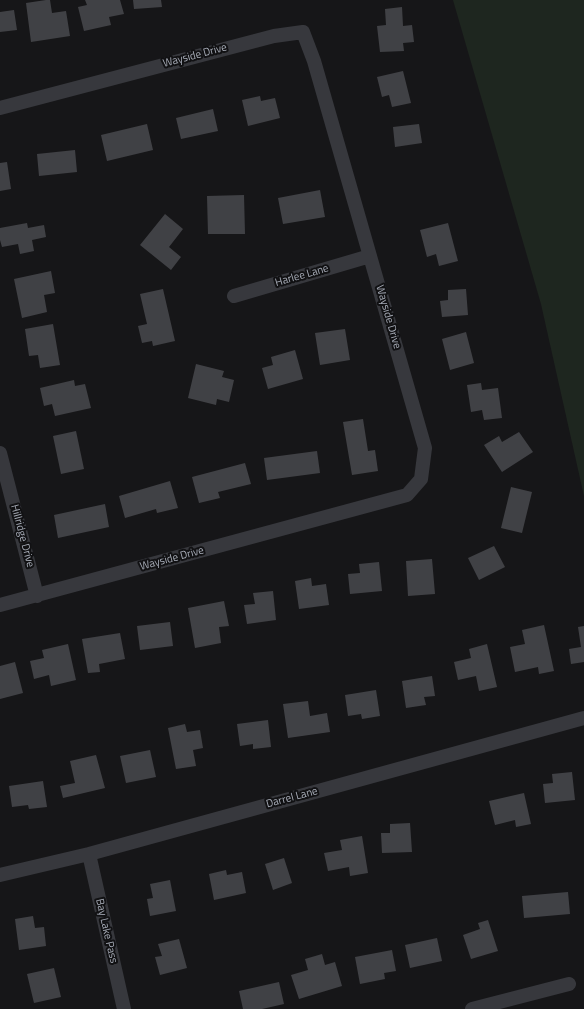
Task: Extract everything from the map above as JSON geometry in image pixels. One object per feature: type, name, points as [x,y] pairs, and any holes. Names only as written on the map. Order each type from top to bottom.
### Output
[{"type":"street","name":"Wayside Drive","points":[[0,108],[274,36],[303,32],[314,61],[425,448],[421,479],[407,496],[0,605]]},
{"type":"street","name":"Harlee Lane","points":[[234,296],[370,256]]},
{"type":"street","name":"Hillridge Drive","points":[[0,453],[37,596]]},
{"type":"street","name":"Darrel Lane","points":[[0,875],[89,854],[584,718]]},
{"type":"street","name":"Bay Lake Pass","points":[[89,854],[124,1009]]},
{"type":"street","points":[[472,1009],[569,984]]},
{"type":"shaded area","points":[[453,0],[584,0],[584,496],[541,304]]},
{"type":"building","points":[[50,0],[52,13],[66,11],[70,36],[31,42],[26,3]]},
{"type":"building","points":[[85,0],[120,0],[124,14],[109,17],[111,25],[84,31],[78,7],[87,5]]},
{"type":"building","points":[[133,0],[161,0],[162,7],[134,9]]},
{"type":"building","points":[[402,7],[403,26],[412,25],[414,42],[403,43],[404,51],[380,52],[377,26],[386,25],[385,9]]},
{"type":"building","points":[[14,10],[17,30],[0,32],[0,12]]},
{"type":"building","points":[[403,71],[411,103],[392,107],[389,95],[382,97],[377,77]]},
{"type":"building","points":[[260,96],[261,101],[275,98],[280,118],[248,126],[242,100]]},
{"type":"building","points":[[213,109],[218,131],[181,139],[176,118]]},
{"type":"building","points":[[147,124],[153,150],[107,161],[101,135]]},
{"type":"building","points":[[419,124],[422,143],[395,147],[393,127]]},
{"type":"building","points":[[75,150],[77,172],[39,176],[37,154]]},
{"type":"building","points":[[7,162],[11,189],[0,191],[0,163]]},
{"type":"building","points":[[320,190],[325,217],[283,224],[278,198]]},
{"type":"building","points":[[244,195],[245,234],[208,234],[207,196]]},
{"type":"building","points":[[165,214],[183,229],[169,247],[181,257],[171,270],[140,245]]},
{"type":"building","points":[[27,223],[28,228],[44,225],[46,237],[32,240],[34,251],[20,254],[18,244],[2,247],[0,240],[0,228]]},
{"type":"building","points":[[448,223],[458,261],[439,266],[436,254],[427,257],[420,230]]},
{"type":"building","points":[[51,271],[55,293],[44,295],[47,312],[22,318],[14,279]]},
{"type":"building","points":[[163,289],[175,341],[153,346],[152,341],[142,343],[138,326],[147,324],[140,294]]},
{"type":"building","points":[[466,289],[468,315],[442,317],[440,301],[448,300],[448,290]]},
{"type":"building","points":[[53,324],[60,365],[40,368],[38,355],[29,356],[25,329]]},
{"type":"building","points":[[345,329],[350,360],[320,365],[315,333]]},
{"type":"building","points":[[466,332],[474,363],[450,370],[442,339]]},
{"type":"building","points":[[295,350],[303,379],[268,389],[262,368],[273,365],[271,357]]},
{"type":"building","points":[[196,364],[224,371],[222,377],[234,380],[229,402],[217,399],[216,405],[188,398]]},
{"type":"building","points":[[74,380],[75,386],[85,384],[91,408],[55,416],[52,404],[44,406],[40,388]]},
{"type":"building","points":[[481,383],[482,390],[498,388],[502,418],[484,420],[482,410],[471,412],[467,385]]},
{"type":"building","points":[[363,419],[368,451],[375,450],[378,471],[352,475],[343,422]]},
{"type":"building","points":[[76,431],[84,469],[61,474],[53,436]]},
{"type":"building","points":[[519,432],[533,452],[502,472],[484,445],[499,436],[502,442]]},
{"type":"building","points":[[317,451],[320,473],[267,480],[264,458]]},
{"type":"building","points":[[245,463],[251,484],[218,492],[220,498],[199,503],[192,477]]},
{"type":"building","points":[[170,481],[178,508],[157,513],[156,509],[125,518],[119,496]]},
{"type":"building","points":[[511,487],[532,492],[522,533],[501,528]]},
{"type":"building","points":[[105,504],[109,527],[58,538],[54,515]]},
{"type":"building","points":[[494,546],[505,567],[479,580],[468,558]]},
{"type":"building","points":[[432,559],[435,594],[408,596],[406,561]]},
{"type":"building","points":[[379,562],[382,591],[350,594],[348,574],[360,573],[359,564]]},
{"type":"building","points":[[311,578],[312,586],[326,584],[329,605],[299,609],[295,581]]},
{"type":"building","points":[[273,591],[276,620],[247,624],[244,605],[255,604],[253,593]]},
{"type":"building","points":[[224,601],[229,626],[219,627],[221,643],[195,648],[188,608]]},
{"type":"building","points":[[170,622],[173,646],[140,650],[137,626]]},
{"type":"building","points":[[544,625],[554,671],[539,674],[538,667],[515,672],[510,647],[525,644],[522,630]]},
{"type":"building","points":[[584,626],[584,662],[571,664],[569,649],[581,647],[578,627]]},
{"type":"building","points":[[120,633],[125,659],[99,664],[100,672],[88,673],[82,639]]},
{"type":"building","points":[[68,644],[76,680],[51,686],[49,675],[34,679],[30,661],[44,658],[42,650]]},
{"type":"building","points":[[487,644],[497,687],[479,691],[476,676],[458,680],[454,662],[471,658],[469,649]]},
{"type":"building","points":[[15,662],[23,693],[0,699],[0,666]]},
{"type":"building","points":[[432,676],[435,696],[424,697],[426,705],[406,708],[402,681]]},
{"type":"building","points":[[376,690],[380,716],[362,719],[361,714],[348,716],[345,695]]},
{"type":"building","points":[[308,701],[310,716],[327,713],[330,732],[288,738],[283,704]]},
{"type":"building","points":[[268,720],[271,747],[253,749],[253,744],[240,746],[237,724]]},
{"type":"building","points":[[185,724],[187,732],[200,730],[203,748],[193,750],[196,766],[176,769],[168,728]]},
{"type":"building","points":[[150,750],[156,777],[126,783],[120,756]]},
{"type":"building","points":[[96,755],[105,788],[63,798],[60,786],[75,783],[70,761]]},
{"type":"building","points":[[572,772],[575,800],[545,803],[543,784],[553,783],[552,774]]},
{"type":"building","points":[[43,781],[47,807],[29,809],[28,805],[12,807],[9,786]]},
{"type":"building","points":[[524,793],[531,824],[516,827],[515,820],[495,825],[489,801]]},
{"type":"building","points":[[410,823],[412,852],[382,853],[381,833],[390,833],[390,824]]},
{"type":"building","points":[[362,836],[368,873],[350,876],[349,867],[328,871],[324,853],[342,850],[340,840]]},
{"type":"building","points":[[284,858],[292,883],[273,890],[265,864]]},
{"type":"building","points":[[226,870],[227,875],[242,872],[246,893],[214,900],[209,874]]},
{"type":"building","points":[[170,880],[176,911],[150,916],[147,899],[153,898],[150,884]]},
{"type":"building","points":[[568,892],[570,914],[524,918],[522,896]]},
{"type":"building","points":[[33,916],[35,928],[44,927],[46,946],[19,950],[15,919]]},
{"type":"building","points":[[488,920],[498,951],[471,959],[463,935],[480,929],[478,923]]},
{"type":"building","points":[[437,938],[442,961],[410,968],[405,945]]},
{"type":"building","points":[[179,939],[187,968],[160,975],[155,957],[162,956],[158,944]]},
{"type":"building","points":[[392,950],[396,971],[384,973],[385,979],[360,984],[355,957]]},
{"type":"building","points":[[322,954],[325,965],[335,962],[342,986],[299,999],[291,975],[308,970],[305,959]]},
{"type":"building","points":[[54,968],[61,997],[34,1003],[27,974]]},
{"type":"building","points":[[279,982],[284,1004],[262,1009],[243,1009],[239,991]]}]
